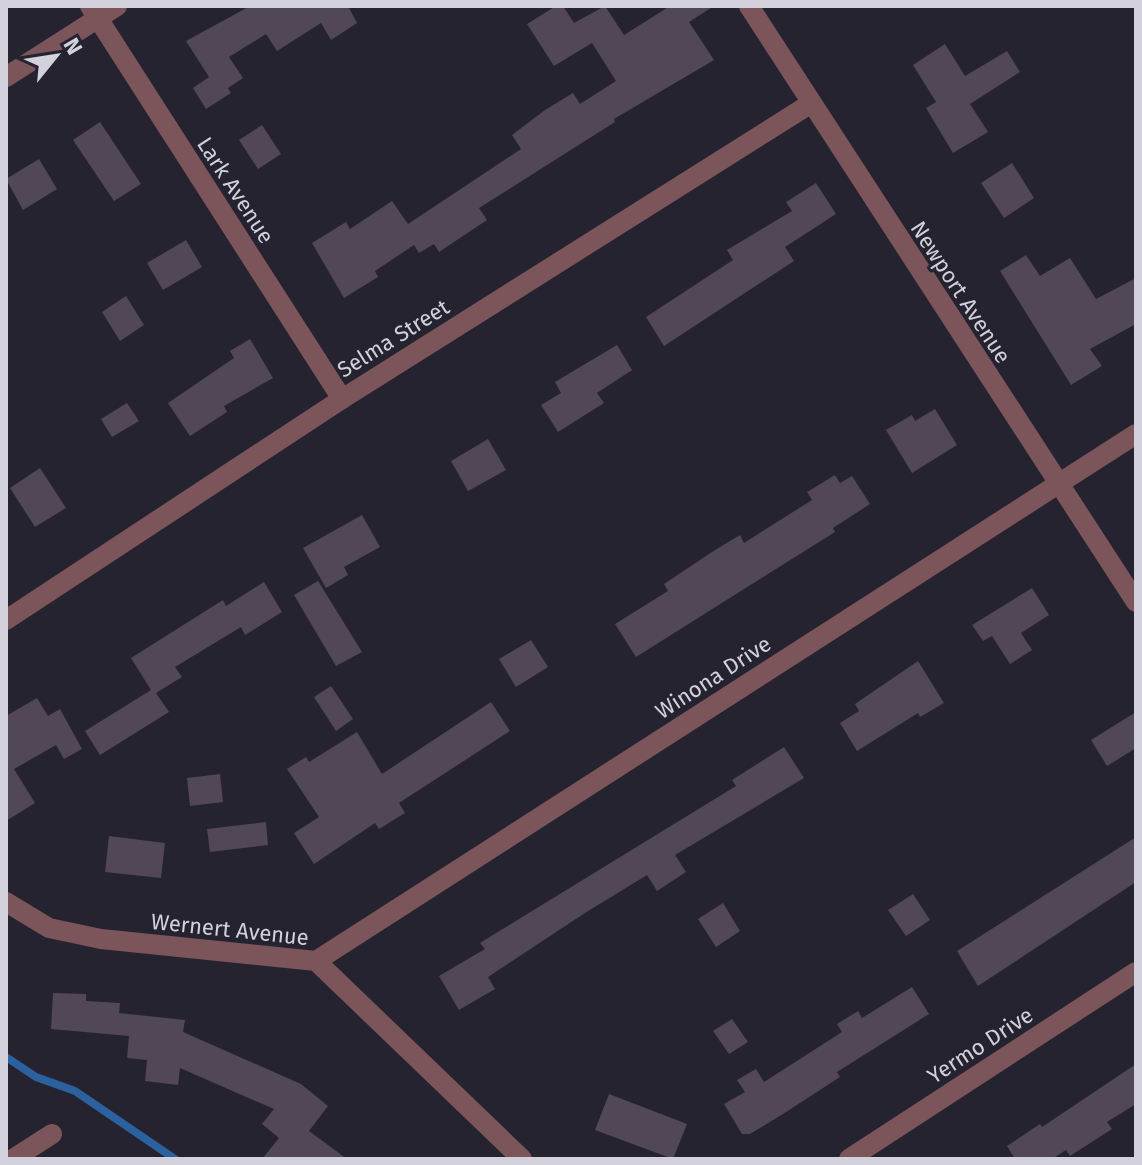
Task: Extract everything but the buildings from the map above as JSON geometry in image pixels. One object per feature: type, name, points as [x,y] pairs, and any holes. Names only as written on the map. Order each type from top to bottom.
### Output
[{"type":"street","points":[[6,77],[94,12],[117,6]]},
{"type":"street","name":"Newport Avenue","points":[[749,6],[1136,602]]},
{"type":"street","name":"Lark Avenue","points":[[94,12],[342,399]]},
{"type":"street","name":"Selma Street","points":[[6,620],[342,399],[810,104]]},
{"type":"street","name":"Winona Drive","points":[[316,961],[1136,434]]},
{"type":"street","name":"Wernert Avenue","points":[[6,902],[49,928],[101,939],[316,961],[522,1159]]},
{"type":"street","name":"Yermo Drive","points":[[849,1159],[1136,972]]},
{"type":"street","points":[[13,1159],[52,1134]]},
{"type":"waterway","points":[[6,1057],[36,1077],[75,1091],[175,1159]]}]
